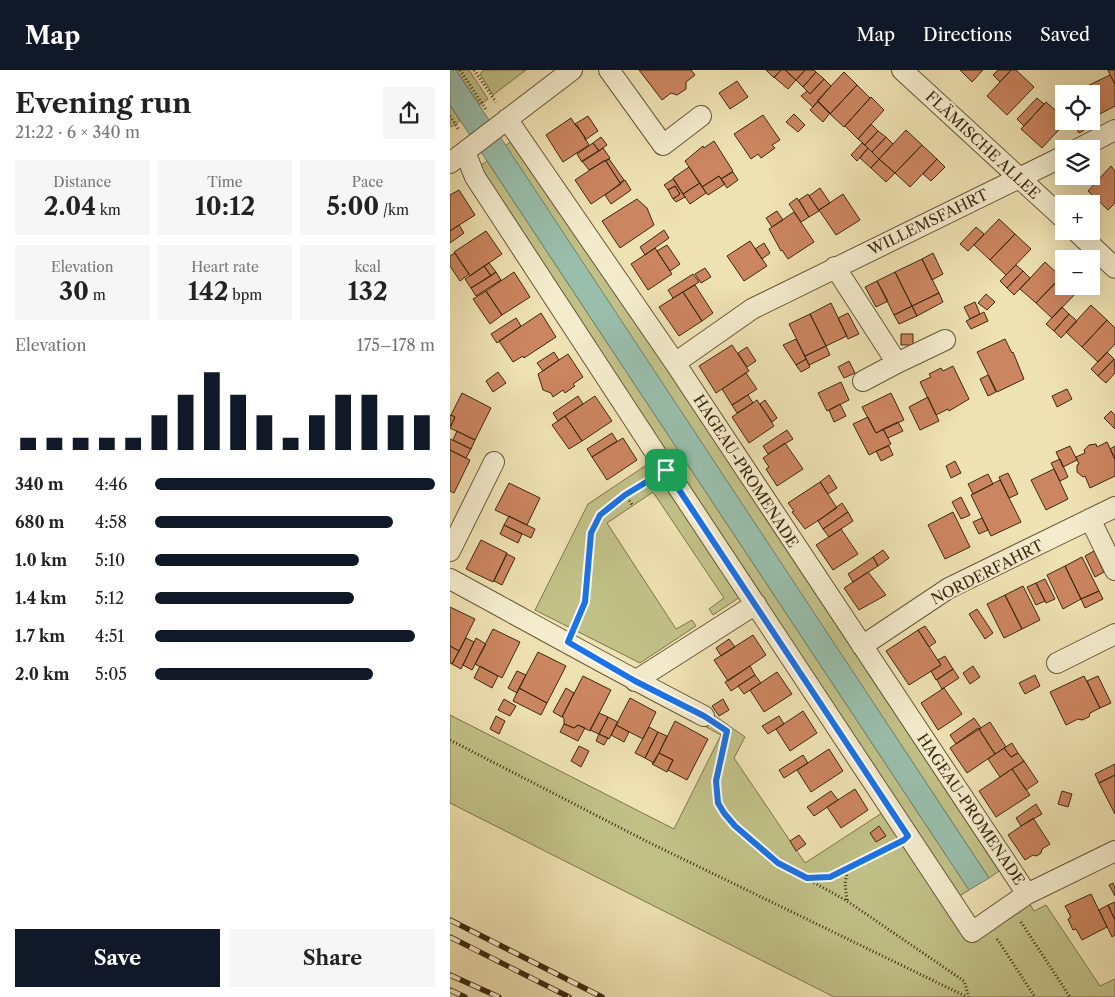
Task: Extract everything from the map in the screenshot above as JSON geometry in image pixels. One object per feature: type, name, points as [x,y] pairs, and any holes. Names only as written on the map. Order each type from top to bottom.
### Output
[{"type":"street","points":[[462,154],[572,70]]},
{"type":"street","points":[[609,70],[663,145],[701,116]]},
{"type":"street","name":"FLÄMISCHE ALLEE","points":[[902,70],[1055,211]]},
{"type":"street","name":"HAGEAU-PROMENADE","points":[[462,154],[666,470],[972,932],[1028,894],[675,363],[502,123]]},
{"type":"street","points":[[1096,140],[1115,130]]},
{"type":"street","name":"WILLEMSFAHRT","points":[[675,363],[752,309],[1055,160]]},
{"type":"street","points":[[1085,240],[1115,268]]},
{"type":"street","points":[[836,267],[898,363]]},
{"type":"street","points":[[863,381],[945,340]]},
{"type":"street","points":[[450,551],[494,462]]},
{"type":"street","name":"NORDERFAHRT","points":[[862,646],[949,588],[1115,507]]},
{"type":"street","points":[[1090,519],[1115,570]]},
{"type":"street","points":[[450,580],[568,642],[635,681],[704,716]]},
{"type":"street","points":[[635,681],[756,604]]},
{"type":"street","points":[[1058,663],[1115,634]]},
{"type":"street","points":[[1028,894],[1115,851]]},
{"type":"path","points":[[474,70],[502,123]]},
{"type":"path","points":[[568,642],[585,602],[591,533],[600,515],[625,495],[666,470]]},
{"type":"path","points":[[625,495],[633,506]]},
{"type":"path","points":[[704,716],[727,731],[716,781],[718,803],[735,826],[778,863],[848,901],[964,981],[968,997]]},
{"type":"path","points":[[450,740],[648,842],[968,997]]},
{"type":"path","points":[[807,878],[830,877],[848,866],[881,852],[908,836]]},
{"type":"path","points":[[848,866],[845,884],[848,901]]},
{"type":"path","points":[[1010,905],[1070,997]]},
{"type":"path","points":[[986,922],[1035,997]]},
{"type":"green space","points":[[456,70],[469,70],[488,99],[480,105]]},
{"type":"green space","points":[[484,70],[526,70],[493,95],[480,74]]},
{"type":"green space","points":[[450,105],[460,121],[451,127],[450,125]]},
{"type":"green space","points":[[515,139],[999,871],[989,878],[505,146]]},
{"type":"green space","points":[[487,161],[969,890],[958,897],[477,168]]},
{"type":"green space","points":[[651,462],[740,597],[713,615],[709,609],[724,598],[653,492],[607,523],[676,629],[692,620],[696,626],[640,663],[535,610],[588,504]]},
{"type":"green space","points":[[704,708],[745,737],[734,758],[805,863],[882,813],[968,942],[1029,903],[1034,911],[1046,905],[1100,986],[1115,979],[1115,997],[834,997],[450,803],[450,715],[674,829],[721,735],[697,722]]},
{"type":"shaded area","points":[[450,70],[456,70],[989,878],[969,890],[450,105]]},
{"type":"building","points":[[639,70],[691,70],[695,75],[686,82],[686,89],[677,95],[671,93],[662,100]]},
{"type":"building","points":[[766,70],[781,70],[774,78]]},
{"type":"building","points":[[781,70],[785,70],[796,80],[788,89],[774,77]]},
{"type":"building","points":[[785,70],[805,70],[796,80]]},
{"type":"building","points":[[805,70],[814,70],[816,72],[803,87],[796,80]]},
{"type":"building","points":[[960,70],[983,70],[972,82]]},
{"type":"building","points":[[998,70],[1011,70],[1000,82],[993,75]]},
{"type":"building","points":[[1011,70],[1016,70],[1034,87],[1007,115],[987,96]]},
{"type":"building","points":[[1108,70],[1115,70],[1115,84],[1110,75]]},
{"type":"building","points":[[816,72],[824,79],[810,94],[803,87]]},
{"type":"building","points":[[844,72],[857,85],[830,114],[817,101]]},
{"type":"building","points":[[1110,75],[1115,84],[1115,106],[1100,114],[1100,85],[1089,85]]},
{"type":"building","points":[[824,79],[831,86],[813,107],[801,96],[807,91],[810,94]]},
{"type":"building","points":[[737,81],[748,97],[730,109],[719,93]]},
{"type":"building","points":[[857,85],[870,98],[844,127],[830,114]]},
{"type":"building","points":[[871,97],[884,110],[858,139],[845,126]]},
{"type":"building","points":[[1037,98],[1044,104],[1024,126],[1017,119]]},
{"type":"building","points":[[818,101],[830,113],[823,122],[810,110]]},
{"type":"building","points":[[1046,102],[1055,110],[1055,130],[1059,130],[1042,148],[1021,129]]},
{"type":"building","points":[[794,114],[805,125],[798,132],[786,122]]},
{"type":"building","points":[[763,115],[780,140],[772,145],[775,148],[761,158],[758,154],[751,159],[734,134]]},
{"type":"building","points":[[588,116],[598,131],[585,140],[585,137],[575,124]]},
{"type":"building","points":[[571,118],[589,145],[563,162],[546,135]]},
{"type":"building","points":[[871,124],[878,131],[865,145],[858,139]]},
{"type":"building","points":[[906,130],[922,145],[895,173],[879,159]]},
{"type":"building","points":[[878,131],[886,137],[872,152],[865,145]]},
{"type":"building","points":[[601,137],[607,145],[599,151],[593,143]]},
{"type":"building","points":[[886,137],[893,144],[879,159],[872,152]]},
{"type":"building","points":[[714,141],[733,171],[721,179],[719,176],[702,187],[685,161],[703,146],[704,148]]},
{"type":"building","points":[[593,143],[599,151],[582,162],[577,154]]},
{"type":"building","points":[[862,143],[868,148],[857,161],[851,155]]},
{"type":"building","points":[[922,145],[937,159],[910,187],[895,173]]},
{"type":"building","points":[[603,148],[610,158],[589,170],[582,161]]},
{"type":"building","points":[[868,148],[879,159],[871,168],[860,158]]},
{"type":"building","points":[[609,159],[624,180],[620,183],[606,161]]},
{"type":"building","points":[[879,159],[895,173],[886,182],[871,168]]},
{"type":"building","points":[[937,159],[945,167],[931,181],[923,174]]},
{"type":"building","points":[[605,160],[621,184],[591,204],[575,180]]},
{"type":"building","points":[[1111,166],[1115,171],[1115,203],[1108,210],[1100,202],[1100,195],[1092,195],[1088,191],[1094,185],[1100,185],[1100,178]]},
{"type":"building","points":[[689,167],[700,183],[683,194],[673,178]]},
{"type":"building","points":[[733,172],[738,180],[727,188],[721,179]]},
{"type":"building","points":[[719,176],[725,184],[708,195],[702,187]]},
{"type":"building","points":[[673,179],[685,197],[676,202],[673,199],[680,194],[675,186],[668,190],[664,185]]},
{"type":"building","points":[[625,180],[631,190],[611,204],[605,195]]},
{"type":"building","points":[[700,183],[706,193],[690,204],[683,194]]},
{"type":"building","points":[[675,186],[680,194],[673,199],[668,190]]},
{"type":"building","points":[[820,188],[830,203],[819,210],[809,196]]},
{"type":"building","points":[[459,190],[475,215],[450,231],[450,195]]},
{"type":"building","points":[[808,194],[819,211],[809,217],[799,200]]},
{"type":"building","points":[[843,194],[860,220],[836,235],[819,210]]},
{"type":"building","points":[[797,198],[809,217],[801,222],[789,204]]},
{"type":"building","points":[[637,199],[647,208],[654,225],[620,248],[602,221]]},
{"type":"building","points":[[777,211],[783,220],[772,227],[766,218]]},
{"type":"building","points":[[794,212],[814,242],[788,259],[781,251],[769,229]]},
{"type":"building","points":[[999,219],[1015,234],[990,260],[974,245]]},
{"type":"building","points":[[459,225],[464,233],[450,243],[450,231]]},
{"type":"building","points":[[976,227],[984,234],[968,251],[960,244]]},
{"type":"building","points":[[664,230],[669,238],[645,255],[640,247]]},
{"type":"building","points":[[486,231],[502,254],[470,276],[454,252]]},
{"type":"building","points":[[1015,234],[1031,249],[1006,275],[990,260]]},
{"type":"building","points":[[750,241],[767,266],[744,281],[727,256]]},
{"type":"building","points":[[764,243],[770,253],[762,259],[755,249]]},
{"type":"building","points":[[667,245],[680,264],[670,271],[657,251]]},
{"type":"building","points":[[655,248],[672,274],[648,290],[631,264]]},
{"type":"building","points":[[455,253],[469,274],[460,281],[450,266],[450,256]]},
{"type":"building","points":[[933,253],[943,274],[932,280],[922,259]]},
{"type":"building","points":[[922,259],[939,293],[912,306],[895,272]]},
{"type":"building","points":[[1045,262],[1055,271],[1055,283],[1036,303],[1020,289]]},
{"type":"building","points":[[489,263],[496,272],[491,276],[484,266]]},
{"type":"building","points":[[1016,265],[1023,271],[1007,288],[1000,281]]},
{"type":"building","points":[[484,266],[491,276],[471,288],[465,279]]},
{"type":"building","points":[[705,268],[711,277],[701,283],[695,274]]},
{"type":"building","points":[[1023,271],[1030,278],[1014,295],[1007,288]]},
{"type":"building","points":[[496,272],[501,280],[476,296],[471,288]]},
{"type":"building","points":[[514,272],[530,297],[502,315],[486,291]]},
{"type":"building","points":[[895,272],[912,306],[894,315],[877,281]]},
{"type":"building","points":[[693,274],[699,282],[673,298],[668,290]]},
{"type":"building","points":[[877,281],[888,301],[876,307],[865,287]]},
{"type":"building","points":[[1055,283],[1055,295],[1074,295],[1052,318],[1036,303]]},
{"type":"building","points":[[695,285],[713,313],[702,321],[683,292]]},
{"type":"building","points":[[486,291],[502,315],[490,324],[473,299]]},
{"type":"building","points":[[683,292],[702,321],[679,336],[659,307]]},
{"type":"building","points":[[939,293],[943,302],[917,316],[912,306]]},
{"type":"building","points":[[986,294],[995,302],[987,310],[978,303]]},
{"type":"building","points":[[975,302],[980,314],[970,319],[964,307]]},
{"type":"building","points":[[831,303],[847,336],[826,346],[810,314]]},
{"type":"building","points":[[1091,305],[1107,320],[1082,347],[1066,332]]},
{"type":"building","points":[[912,306],[917,316],[899,324],[894,315]]},
{"type":"building","points":[[1062,307],[1069,314],[1054,331],[1046,324]]},
{"type":"building","points":[[984,312],[988,321],[971,329],[966,321]]},
{"type":"building","points":[[541,313],[556,337],[524,358],[523,356],[513,362],[499,341]]},
{"type":"building","points":[[848,313],[859,334],[848,339],[838,318]]},
{"type":"building","points":[[810,314],[826,346],[805,356],[789,324]]},
{"type":"building","points":[[1069,314],[1077,321],[1061,338],[1054,331]]},
{"type":"building","points":[[516,318],[521,326],[497,343],[491,334]]},
{"type":"building","points":[[1107,320],[1115,328],[1115,344],[1098,362],[1082,347]]},
{"type":"building","points":[[901,334],[913,334],[913,345],[901,345]]},
{"type":"building","points":[[796,339],[806,359],[796,365],[783,345]]},
{"type":"building","points":[[1005,339],[1013,352],[1024,379],[997,392],[977,352]]},
{"type":"building","points":[[732,345],[749,371],[716,393],[699,366]]},
{"type":"building","points":[[826,346],[830,355],[809,365],[805,356]]},
{"type":"building","points":[[747,347],[756,361],[747,367],[738,353]]},
{"type":"building","points":[[554,352],[559,360],[543,371],[537,363]]},
{"type":"building","points":[[1107,352],[1114,359],[1098,376],[1091,369]]},
{"type":"building","points":[[568,354],[583,377],[565,393],[563,390],[553,397],[551,393],[543,390],[538,374]]},
{"type":"building","points":[[806,359],[810,367],[801,372],[796,365]]},
{"type":"building","points":[[1114,359],[1115,373],[1106,383],[1098,376]]},
{"type":"building","points":[[849,361],[855,373],[844,378],[838,367]]},
{"type":"building","points":[[953,366],[969,399],[949,411],[948,409],[936,415],[920,382],[931,377],[929,374],[941,368],[943,371]]},
{"type":"building","points":[[498,372],[506,383],[493,392],[486,381]]},
{"type":"building","points":[[746,373],[757,389],[732,405],[722,389]]},
{"type":"building","points":[[988,375],[996,392],[988,396],[980,379]]},
{"type":"building","points":[[841,382],[849,400],[827,411],[818,393]]},
{"type":"building","points":[[1067,389],[1072,399],[1057,407],[1052,396]]},
{"type":"building","points":[[462,393],[491,408],[475,440],[450,428],[455,417],[451,415]]},
{"type":"building","points":[[891,393],[904,420],[876,433],[862,407]]},
{"type":"building","points":[[748,395],[753,403],[737,413],[732,405]]},
{"type":"building","points":[[578,396],[583,404],[558,421],[553,413]]},
{"type":"building","points":[[595,396],[612,421],[582,441],[565,416]]},
{"type":"building","points":[[928,397],[939,421],[920,430],[909,407]]},
{"type":"building","points":[[757,400],[774,426],[749,443],[732,417]]},
{"type":"building","points":[[765,400],[777,418],[772,422],[760,404]]},
{"type":"building","points":[[840,404],[846,416],[834,422],[829,410]]},
{"type":"building","points":[[1111,411],[1115,415],[1115,429],[1104,418]]},
{"type":"building","points":[[450,416],[455,417],[450,427]]},
{"type":"building","points":[[565,416],[582,441],[569,449],[552,425]]},
{"type":"building","points":[[868,417],[876,433],[883,429],[891,444],[869,455],[853,424]]},
{"type":"building","points":[[898,422],[903,431],[888,438],[883,429]]},
{"type":"building","points":[[787,430],[793,439],[768,454],[763,446]]},
{"type":"building","points":[[457,431],[475,440],[471,449],[453,440]]},
{"type":"building","points":[[612,433],[617,441],[592,457],[587,449]]},
{"type":"building","points":[[623,438],[637,460],[607,480],[592,457]]},
{"type":"building","points":[[450,439],[471,449],[466,458],[450,450]]},
{"type":"building","points":[[1107,442],[1115,459],[1115,476],[1090,488],[1085,476],[1083,477],[1077,472],[1077,465],[1079,464],[1076,457],[1085,453],[1084,450],[1089,445],[1096,444],[1097,447]]},
{"type":"building","points":[[785,443],[803,469],[777,486],[766,469],[769,467],[763,458]]},
{"type":"building","points":[[889,446],[893,455],[881,461],[876,451]]},
{"type":"building","points":[[1070,446],[1077,460],[1063,467],[1056,452]]},
{"type":"building","points":[[1115,446],[1115,459],[1110,449]]},
{"type":"building","points":[[450,450],[470,460],[454,493],[450,491]]},
{"type":"building","points":[[1060,459],[1068,477],[1060,481],[1051,463]]},
{"type":"building","points":[[955,461],[961,473],[951,478],[946,466]]},
{"type":"building","points":[[1054,469],[1068,499],[1046,510],[1031,480]]},
{"type":"building","points":[[1008,473],[1018,494],[1009,498],[999,477]]},
{"type":"building","points":[[988,474],[993,484],[973,494],[968,484]]},
{"type":"building","points":[[829,475],[837,488],[828,494],[820,482]]},
{"type":"building","points":[[1000,480],[1021,522],[991,536],[971,495]]},
{"type":"building","points":[[820,482],[837,508],[805,529],[792,512],[794,511],[788,503]]},
{"type":"building","points":[[509,483],[540,498],[527,525],[495,510]]},
{"type":"building","points":[[961,497],[970,515],[961,519],[952,502]]},
{"type":"building","points":[[842,503],[848,512],[823,529],[818,521]]},
{"type":"building","points":[[848,512],[853,521],[829,537],[823,529]]},
{"type":"building","points":[[953,512],[970,547],[945,559],[928,525]]},
{"type":"building","points":[[509,516],[535,529],[531,538],[504,525]]},
{"type":"building","points":[[982,518],[988,530],[979,534],[973,522]]},
{"type":"building","points":[[504,525],[522,534],[518,543],[500,534]]},
{"type":"building","points":[[841,529],[858,554],[833,570],[816,545]]},
{"type":"building","points":[[481,540],[507,553],[493,582],[466,569]]},
{"type":"building","points":[[883,550],[889,558],[878,566],[873,557]]},
{"type":"building","points":[[1094,551],[1104,572],[1095,577],[1085,556]]},
{"type":"building","points":[[507,554],[515,558],[502,585],[494,581]]},
{"type":"building","points":[[873,557],[878,566],[853,582],[848,574]]},
{"type":"building","points":[[1082,557],[1099,591],[1081,599],[1065,566]]},
{"type":"building","points":[[1065,566],[1081,599],[1063,609],[1047,575]]},
{"type":"building","points":[[868,572],[886,595],[859,610],[844,588]]},
{"type":"building","points":[[1045,579],[1055,599],[1046,603],[1036,583]]},
{"type":"building","points":[[1036,583],[1045,601],[1036,605],[1027,587]]},
{"type":"building","points":[[1023,586],[1040,620],[1022,629],[1005,595]]},
{"type":"building","points":[[1099,591],[1103,599],[1085,608],[1081,599]]},
{"type":"building","points":[[1005,595],[1022,629],[1004,638],[987,604]]},
{"type":"building","points":[[450,607],[475,619],[459,651],[450,646]]},
{"type":"building","points":[[977,609],[993,633],[985,639],[969,614]]},
{"type":"building","points":[[925,626],[936,642],[929,647],[918,630]]},
{"type":"building","points":[[493,629],[520,642],[502,678],[475,664]]},
{"type":"building","points":[[918,630],[941,665],[909,685],[886,651]]},
{"type":"building","points":[[753,635],[766,655],[728,681],[714,660]]},
{"type":"building","points":[[466,638],[474,642],[461,669],[452,664]]},
{"type":"building","points":[[476,638],[486,644],[472,670],[463,665]]},
{"type":"building","points":[[729,639],[735,647],[721,656],[716,648]]},
{"type":"building","points":[[450,646],[459,651],[452,664],[450,663]]},
{"type":"building","points":[[538,652],[566,666],[547,703],[519,688]]},
{"type":"building","points":[[945,656],[953,669],[936,680],[931,671],[941,665],[938,660]]},
{"type":"building","points":[[480,666],[498,676],[492,688],[474,678]]},
{"type":"building","points":[[750,666],[755,675],[731,691],[725,682]]},
{"type":"building","points":[[973,666],[980,677],[970,684],[963,673]]},
{"type":"building","points":[[953,669],[959,678],[942,689],[937,680]]},
{"type":"building","points":[[517,671],[526,675],[517,693],[508,688]]},
{"type":"building","points":[[777,672],[792,694],[764,712],[750,690]]},
{"type":"building","points":[[755,675],[761,683],[744,694],[738,686]]},
{"type":"building","points":[[1035,675],[1040,686],[1025,694],[1019,683]]},
{"type":"building","points":[[583,676],[611,690],[590,731],[578,725],[574,728],[564,724],[564,718],[562,717]]},
{"type":"building","points":[[1084,676],[1100,708],[1090,713],[1089,717],[1082,720],[1078,719],[1066,725],[1050,692]]},
{"type":"building","points":[[1098,676],[1111,703],[1100,708],[1087,681]]},
{"type":"building","points":[[519,688],[547,703],[541,715],[513,701]]},
{"type":"building","points":[[566,688],[574,693],[562,717],[553,712]]},
{"type":"building","points":[[944,688],[962,714],[938,730],[921,703]]},
{"type":"building","points":[[630,698],[656,712],[643,739],[616,725]]},
{"type":"building","points":[[504,699],[516,706],[510,716],[498,710]]},
{"type":"building","points":[[723,699],[729,710],[719,716],[712,706]]},
{"type":"building","points":[[803,711],[817,733],[790,751],[776,729]]},
{"type":"building","points":[[599,713],[608,717],[599,734],[590,730]]},
{"type":"building","points":[[496,716],[505,721],[499,734],[490,729]]},
{"type":"building","points":[[779,716],[784,724],[768,734],[762,726]]},
{"type":"building","points":[[608,717],[618,722],[609,739],[599,734]]},
{"type":"building","points":[[974,718],[981,728],[956,744],[950,735]]},
{"type":"building","points":[[675,721],[708,739],[687,780],[668,770],[673,760],[659,753]]},
{"type":"building","points":[[990,722],[1006,747],[995,754],[979,729]]},
{"type":"building","points":[[564,724],[574,728],[578,725],[585,728],[578,741],[560,732]]},
{"type":"building","points":[[616,725],[629,732],[624,742],[611,735]]},
{"type":"building","points":[[649,727],[658,732],[645,758],[635,753]]},
{"type":"building","points":[[978,728],[995,754],[967,773],[950,748]]},
{"type":"building","points":[[658,732],[667,736],[654,763],[645,758]]},
{"type":"building","points":[[599,734],[608,738],[604,745],[596,741]]},
{"type":"building","points":[[1012,743],[1018,753],[1011,757],[1004,748]]},
{"type":"building","points":[[579,746],[589,751],[581,767],[571,761]]},
{"type":"building","points":[[1004,748],[1011,757],[1018,753],[1024,761],[1000,777],[988,759]]},
{"type":"building","points":[[829,749],[843,771],[811,792],[797,770]]},
{"type":"building","points":[[659,753],[673,760],[667,772],[652,764]]},
{"type":"building","points":[[803,755],[808,763],[784,778],[779,770]]},
{"type":"building","points":[[1024,761],[1038,782],[1026,790],[1012,769]]},
{"type":"building","points":[[1115,764],[1115,775],[1099,783],[1095,774]]},
{"type":"building","points":[[1012,769],[1030,795],[996,817],[979,791]]},
{"type":"building","points":[[1115,775],[1115,814],[1099,783]]},
{"type":"building","points":[[855,789],[868,810],[841,828],[827,807]]},
{"type":"building","points":[[831,791],[838,800],[814,816],[807,807]]},
{"type":"building","points":[[1062,791],[1072,794],[1068,807],[1058,804]]},
{"type":"building","points":[[1036,804],[1042,814],[1021,826],[1016,818]]},
{"type":"building","points":[[1033,818],[1050,844],[1042,849],[1041,853],[1037,856],[1033,855],[1025,860],[1008,835]]},
{"type":"building","points":[[879,826],[886,836],[876,842],[870,833]]},
{"type":"building","points":[[799,835],[806,844],[796,851],[790,841]]},
{"type":"building","points":[[1113,883],[1115,888],[1115,896],[1109,885]]},
{"type":"building","points":[[1091,894],[1107,927],[1082,940],[1076,929],[1073,930],[1068,919],[1071,917],[1065,906]]},
{"type":"building","points":[[1115,902],[1115,920],[1108,905]]},
{"type":"building","points":[[1108,905],[1115,920],[1115,935],[1112,937],[1099,910]]},
{"type":"railway","points":[[450,920],[602,997]]},
{"type":"railway","points":[[450,937],[569,997]]},
{"type":"railway","points":[[450,975],[499,997]]},
{"type":"railway","points":[[450,990],[465,997]]},
{"type":"route","points":[[666,470],[908,836],[904,840],[848,866],[830,877],[807,878],[791,871],[778,863],[735,826],[718,803],[716,781],[727,731],[704,716],[635,681],[568,642],[585,602],[591,533],[600,515],[625,495],[666,470]]}]
